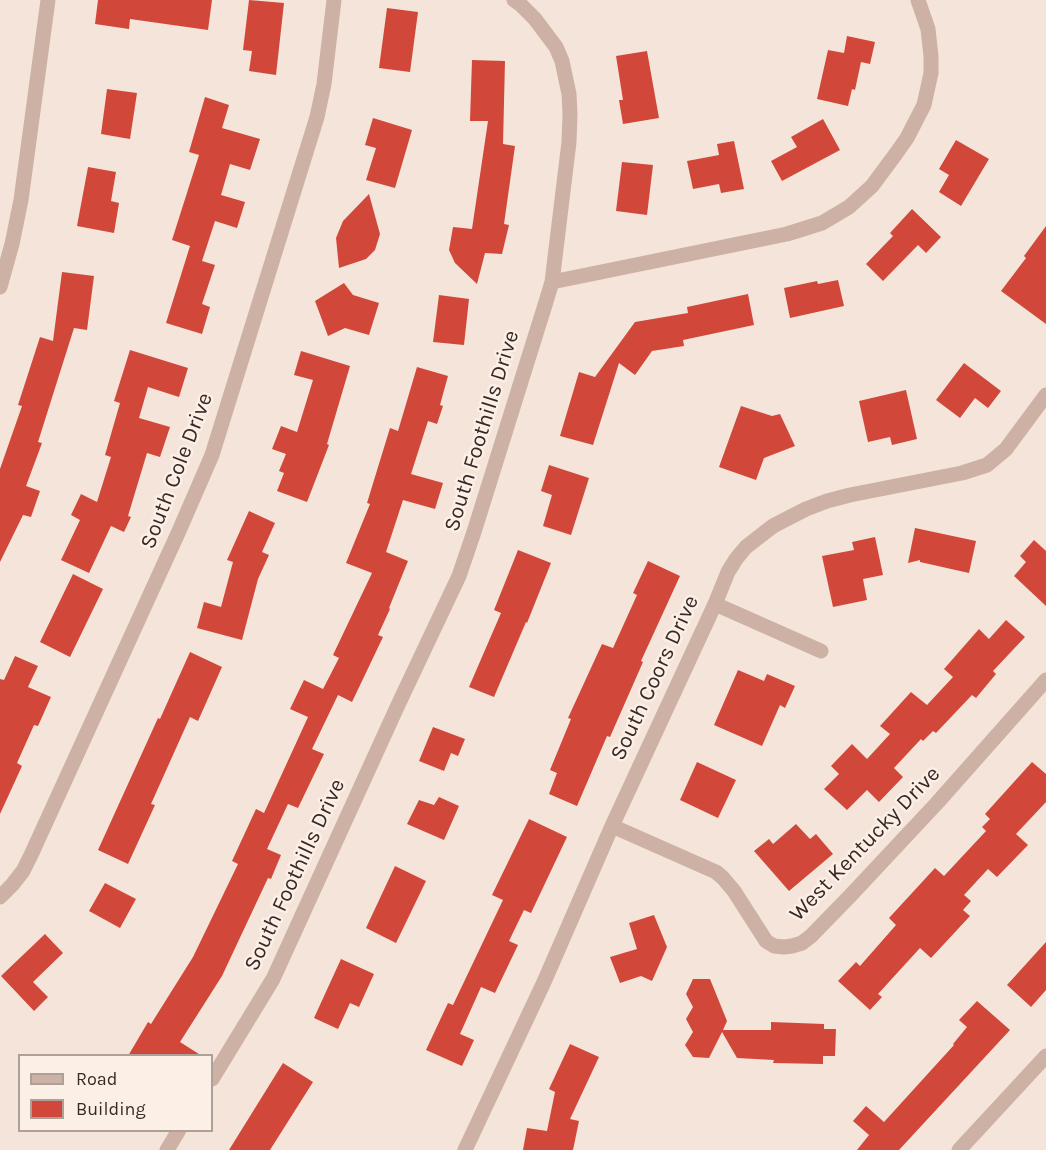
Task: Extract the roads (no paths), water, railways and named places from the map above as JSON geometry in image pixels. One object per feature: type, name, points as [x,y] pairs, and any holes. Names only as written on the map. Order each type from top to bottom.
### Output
[{"type":"street","points":[[0,287],[15,233],[21,200],[48,0]]},
{"type":"street","name":"South Cole Drive","points":[[0,897],[23,871],[31,855],[184,522],[212,454],[316,117],[324,84],[334,0]]},
{"type":"street","name":"South Foothills Drive","points":[[213,1077],[273,979],[459,576],[552,282],[569,142],[569,94],[556,47],[535,19],[514,0]]},
{"type":"street","points":[[552,282],[787,234],[822,223],[849,207],[872,186],[895,155],[912,130],[924,105],[932,56],[928,29],[918,0]]},
{"type":"street","name":"South Coors Drive","points":[[465,1150],[544,982],[612,826],[728,572],[736,559],[746,547],[773,526],[826,501],[962,473],[987,465],[1006,449],[1046,395]]},
{"type":"street","points":[[715,603],[821,651]]},
{"type":"street","name":"West Kentucky Drive","points":[[612,826],[716,872],[734,891],[766,941],[774,946],[784,947],[802,943],[850,896],[937,803],[1046,680]]},
{"type":"street","points":[[959,1150],[1046,1056]]},
{"type":"street","points":[[167,1150],[178,1132]]}]
